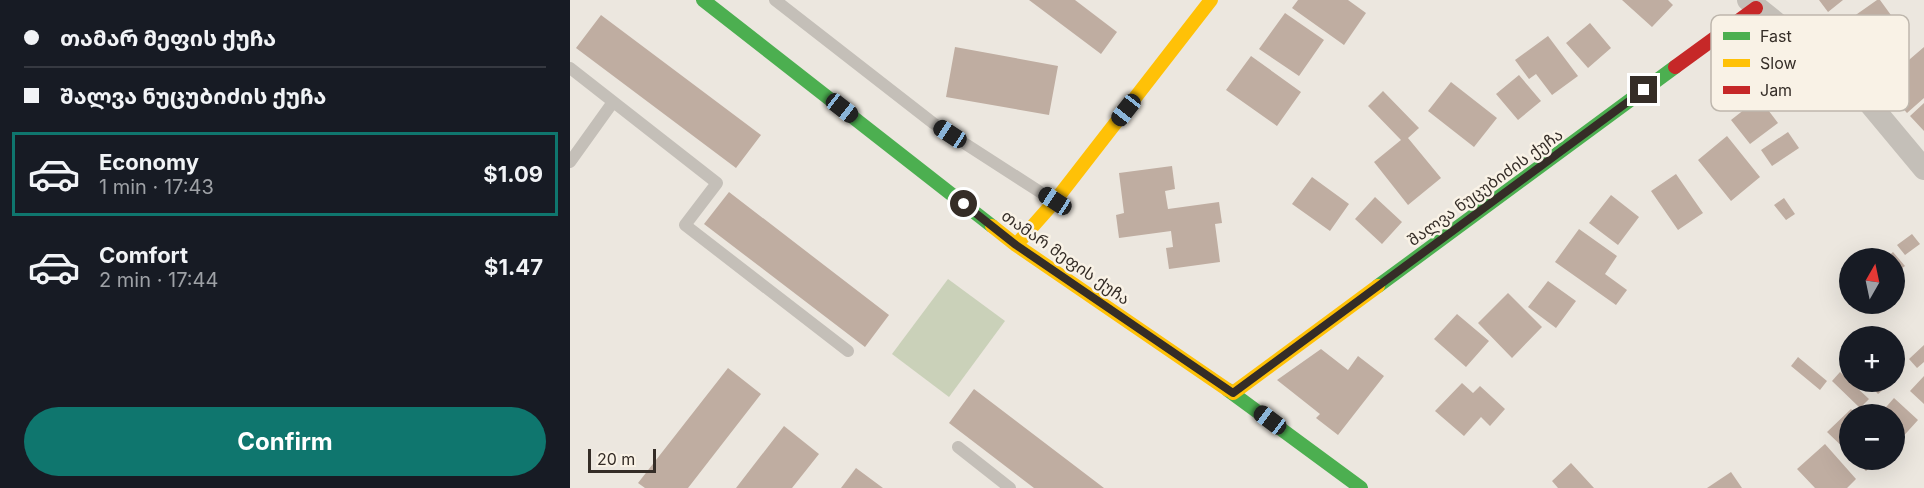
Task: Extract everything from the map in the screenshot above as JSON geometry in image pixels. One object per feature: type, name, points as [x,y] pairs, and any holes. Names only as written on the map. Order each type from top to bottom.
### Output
[{"type":"street","name":"თამარ მეფის ქუჩა","points":[[703,0],[1016,245],[1233,393],[1360,488]]},
{"type":"street","points":[[1016,245],[1055,201],[1211,0]]},
{"type":"street","points":[[1752,4],[1766,15]]},
{"type":"street","name":"შალვა ნუცუბიძის ქუჩა","points":[[1737,15],[1752,4]]},
{"type":"street","name":"შალვა ნუცუბიძის ქუჩა","points":[[1233,393],[1711,35]]},
{"type":"street","points":[[1876,111],[1924,169]]},
{"type":"lane","points":[[775,0],[933,123],[1055,201]]},
{"type":"lane","points":[[570,68],[717,183],[685,225],[848,351]]},
{"type":"lane","points":[[570,162],[613,102]]},
{"type":"lane","points":[[958,447],[1010,488]]},
{"type":"green space","points":[[948,279],[1005,321],[949,397],[892,354]]},
{"type":"building","points":[[1029,0],[1075,0],[1117,32],[1101,54]]},
{"type":"building","points":[[1298,0],[1348,0],[1366,13],[1344,45],[1292,8]]},
{"type":"building","points":[[1622,0],[1668,0],[1673,5],[1652,27]]},
{"type":"building","points":[[1819,0],[1843,0],[1828,12]]},
{"type":"building","points":[[1880,0],[1891,15],[1856,15]]},
{"type":"building","points":[[1285,13],[1324,40],[1299,76],[1259,49]]},
{"type":"building","points":[[601,15],[761,135],[736,168],[576,48]]},
{"type":"building","points":[[1590,23],[1611,48],[1588,68],[1566,43]]},
{"type":"building","points":[[1548,36],[1578,76],[1552,95],[1536,74],[1529,79],[1515,60]]},
{"type":"building","points":[[955,47],[1058,66],[1049,115],[946,97]]},
{"type":"building","points":[[1924,47],[1924,98],[1907,113],[1905,111],[1909,111],[1909,60]]},
{"type":"building","points":[[1251,56],[1301,92],[1277,126],[1226,90]]},
{"type":"building","points":[[1519,75],[1541,101],[1518,120],[1496,94]]},
{"type":"building","points":[[1451,82],[1497,118],[1474,147],[1428,111]]},
{"type":"building","points":[[1383,91],[1419,128],[1408,138],[1441,178],[1408,205],[1374,162],[1401,140],[1368,106]]},
{"type":"building","points":[[1924,103],[1924,131],[1910,116]]},
{"type":"building","points":[[1742,111],[1769,111],[1778,123],[1750,144],[1731,120]]},
{"type":"building","points":[[1788,132],[1799,148],[1772,166],[1761,150]]},
{"type":"building","points":[[1727,136],[1760,177],[1731,201],[1698,160]]},
{"type":"building","points":[[1172,166],[1175,189],[1165,191],[1168,209],[1219,202],[1222,223],[1215,224],[1220,262],[1169,269],[1166,248],[1173,247],[1171,231],[1119,238],[1116,215],[1124,213],[1119,173]]},
{"type":"building","points":[[1676,174],[1703,213],[1678,230],[1651,191]]},
{"type":"building","points":[[1312,177],[1349,204],[1330,231],[1292,204]]},
{"type":"building","points":[[729,192],[889,315],[865,347],[704,224]]},
{"type":"building","points":[[1611,195],[1639,217],[1618,245],[1589,223]]},
{"type":"building","points":[[1375,197],[1402,222],[1382,244],[1355,219]]},
{"type":"building","points":[[1784,198],[1795,214],[1786,220],[1774,205]]},
{"type":"building","points":[[1579,229],[1617,256],[1605,274],[1627,290],[1616,305],[1555,262]]},
{"type":"building","points":[[1912,234],[1920,244],[1905,255],[1905,248],[1899,248],[1897,245]]},
{"type":"building","points":[[1548,281],[1576,301],[1556,328],[1528,307]]},
{"type":"building","points":[[1508,293],[1542,327],[1512,358],[1478,323]]},
{"type":"building","points":[[1457,314],[1489,341],[1466,367],[1434,339]]},
{"type":"building","points":[[1924,345],[1924,362],[1917,368],[1909,359]]},
{"type":"building","points":[[1321,349],[1348,370],[1358,356],[1384,376],[1338,435],[1316,418],[1320,414],[1277,380]]},
{"type":"building","points":[[1798,357],[1827,381],[1820,390],[1791,366]]},
{"type":"building","points":[[728,368],[761,394],[688,488],[645,488],[638,483]]},
{"type":"building","points":[[1839,373],[1839,388],[1832,381]]},
{"type":"building","points":[[1924,376],[1924,404],[1910,391]]},
{"type":"building","points":[[1462,383],[1473,393],[1480,386],[1505,409],[1490,426],[1481,417],[1464,436],[1435,411]]},
{"type":"building","points":[[974,389],[1104,488],[1034,488],[949,423]]},
{"type":"building","points":[[1843,392],[1861,392],[1869,399],[1864,404],[1856,404]]},
{"type":"building","points":[[1894,398],[1901,404],[1889,404]]},
{"type":"building","points":[[1905,408],[1918,420],[1905,434]]},
{"type":"building","points":[[1839,420],[1839,443],[1827,432]]},
{"type":"building","points":[[784,426],[819,454],[792,488],[736,488]]},
{"type":"building","points":[[1825,444],[1839,460],[1839,470],[1848,470],[1856,479],[1847,488],[1815,488],[1797,469]]},
{"type":"building","points":[[1571,463],[1594,488],[1558,488],[1552,481]]},
{"type":"building","points":[[856,468],[883,488],[841,488]]},
{"type":"building","points":[[1731,472],[1742,488],[1707,488]]},
{"type":"traffic: fast","points":[[703,0],[992,226]]},
{"type":"traffic: fast","points":[[1378,286],[1675,67]]},
{"type":"traffic: fast","points":[[1228,390],[1361,488]]},
{"type":"traffic: slow","points":[[1016,245],[1055,201],[1211,0]]},
{"type":"traffic: slow","points":[[992,226],[1016,245],[1228,390]]},
{"type":"traffic: slow","points":[[1233,393],[1378,286]]},
{"type":"traffic: jam","points":[[1746,15],[1756,8]]},
{"type":"traffic: jam","points":[[1675,67],[1711,41]]},
{"type":"route","points":[[964,204],[1016,245],[1233,393],[1644,90]]}]
